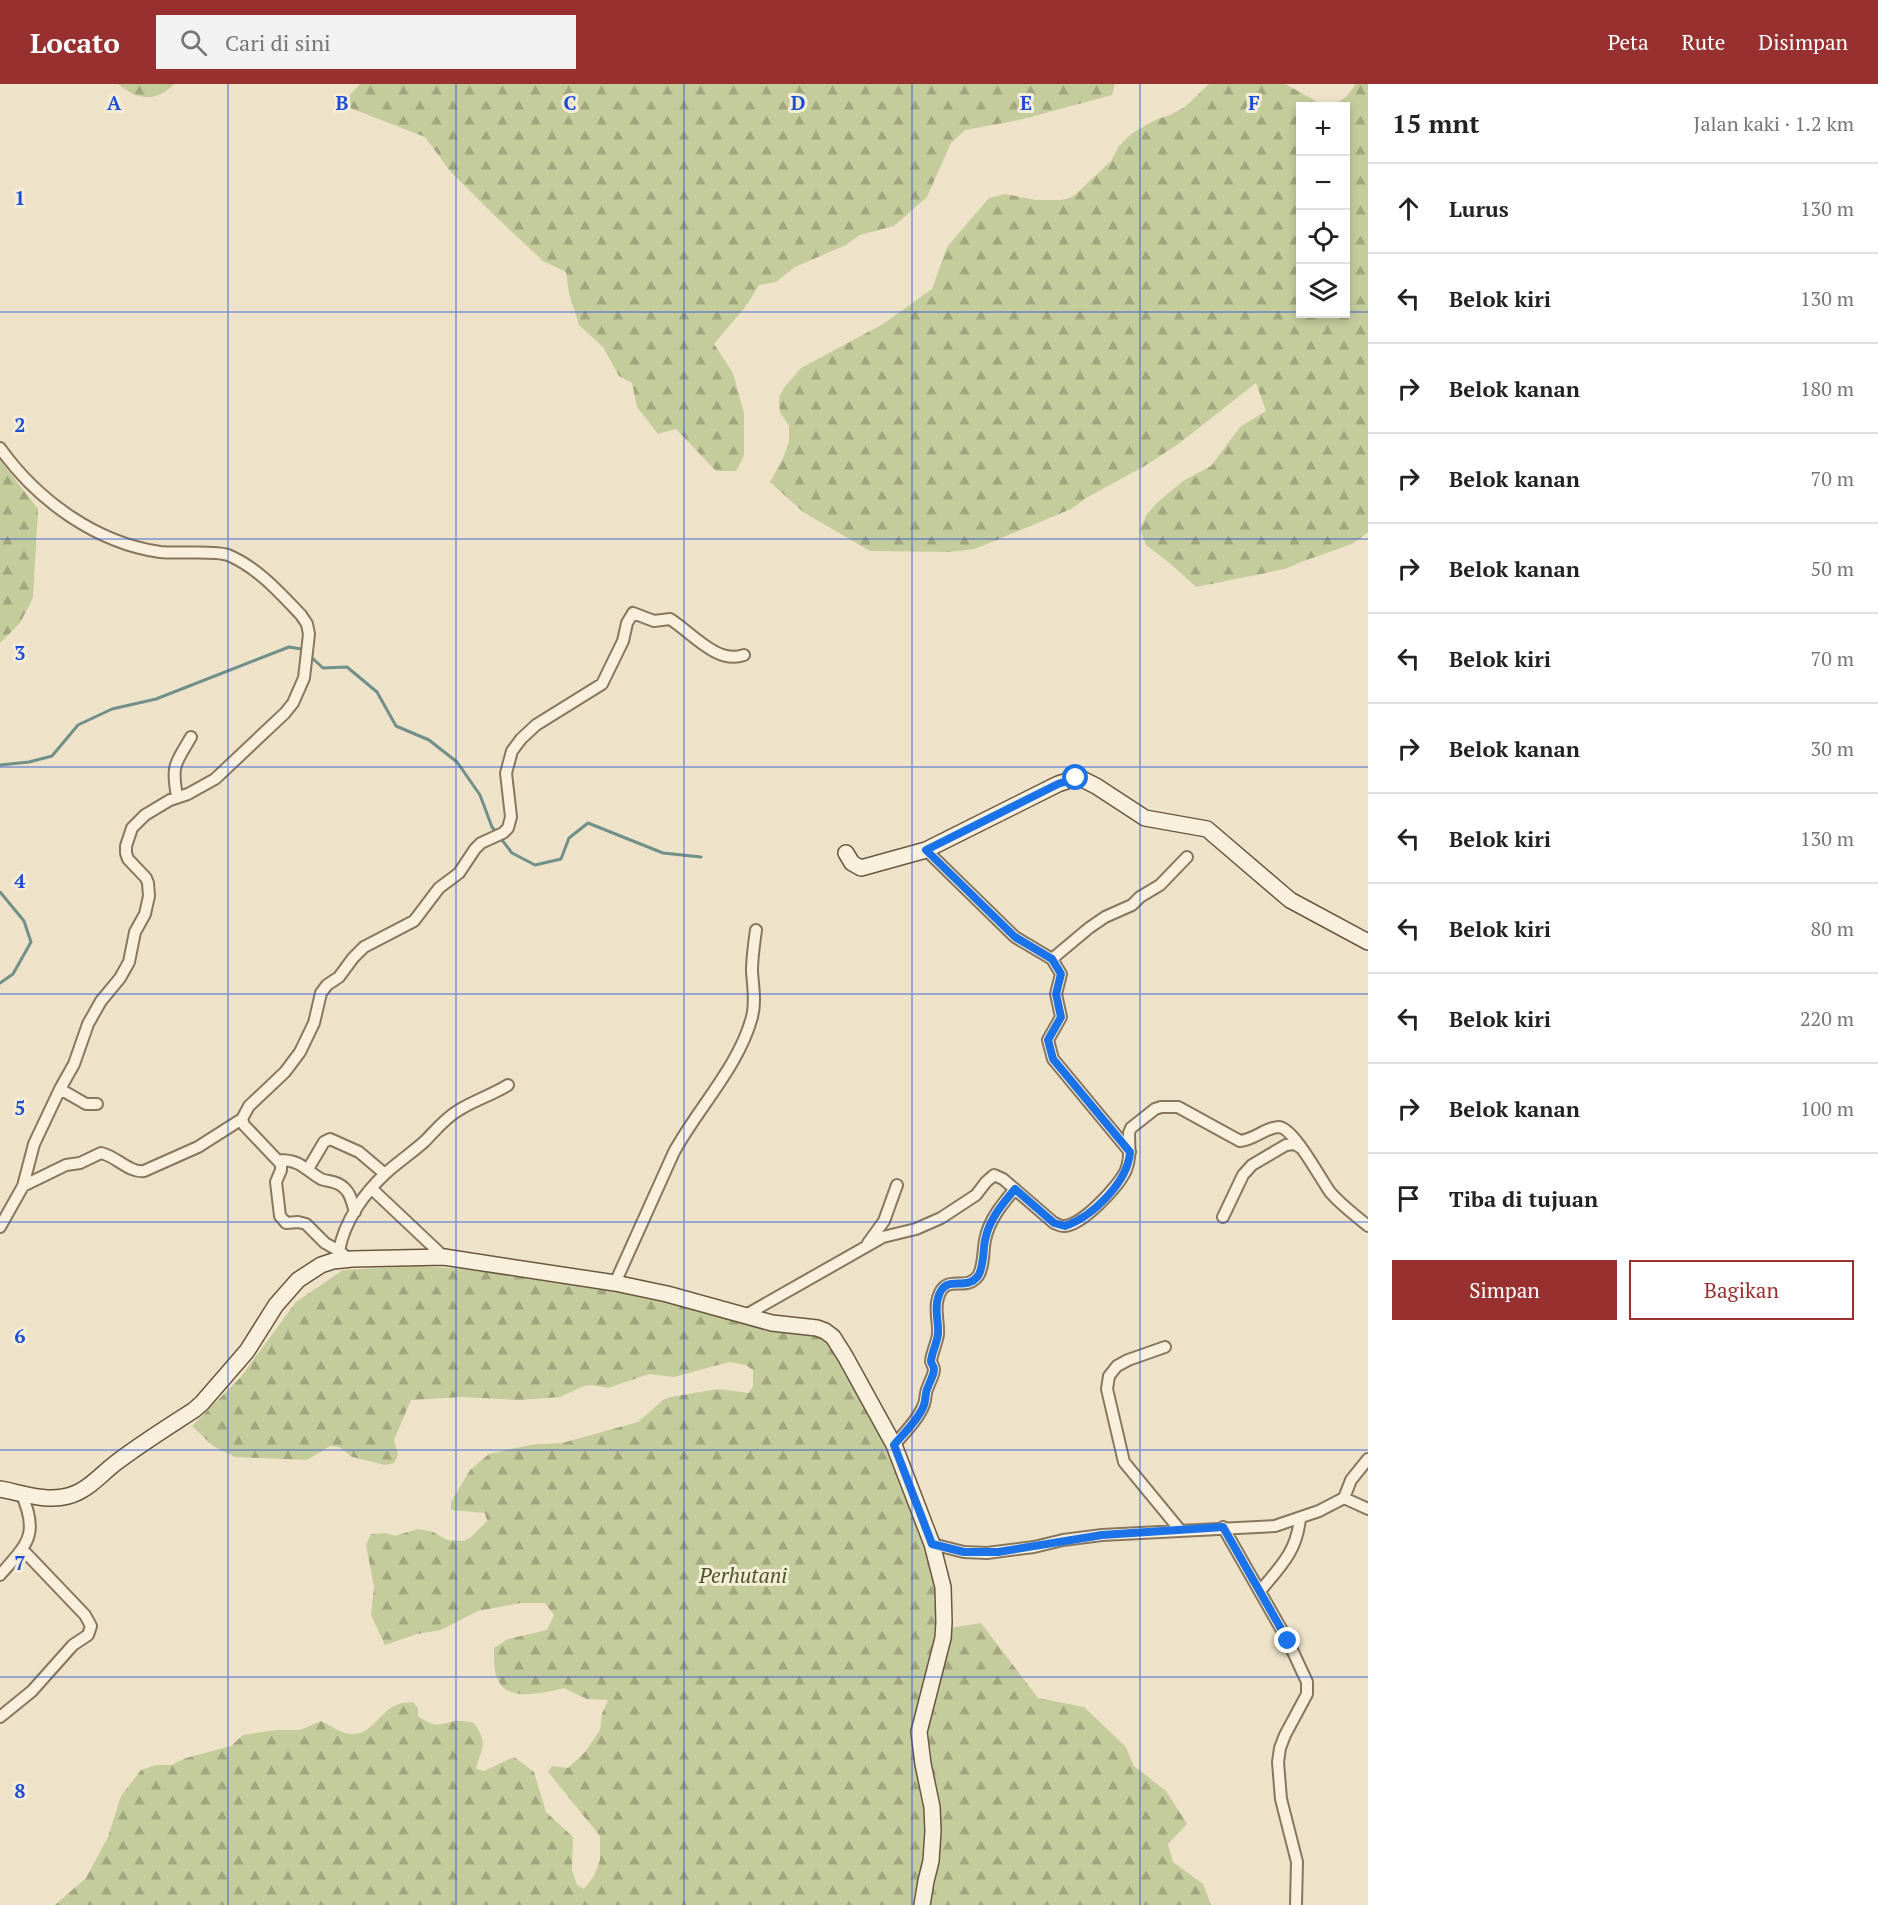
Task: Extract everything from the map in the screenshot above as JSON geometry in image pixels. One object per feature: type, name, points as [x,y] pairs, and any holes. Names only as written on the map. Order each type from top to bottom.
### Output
[{"type":"street","points":[[0,448],[26,480],[53,504],[78,521],[111,538],[132,546],[176,554],[223,554],[248,566],[301,615],[307,624],[309,634],[304,678],[293,703],[277,722],[215,779],[188,794],[177,796],[138,821],[128,837],[126,846],[128,859],[148,883],[145,914],[135,932],[129,963],[88,1024],[74,1064],[34,1144],[23,1186],[0,1227]]},
{"type":"street","points":[[23,1186],[66,1165],[80,1164],[101,1153],[111,1156],[135,1171],[144,1172],[198,1147],[242,1119],[249,1106],[277,1079],[300,1052],[314,1023],[321,993],[327,985],[339,977],[364,947],[414,921],[439,888],[459,873],[481,843],[503,833],[510,823],[506,773],[512,751],[536,725],[602,684],[633,613],[654,621],[670,618],[709,648],[724,656],[744,655]]},
{"type":"street","points":[[177,796],[174,768],[191,737]]},
{"type":"street","points":[[846,853],[852,863],[861,868],[926,850],[1058,784],[1076,778],[1082,779],[1145,818],[1207,829],[1290,900],[1368,942]]},
{"type":"street","points":[[926,850],[1015,937],[1052,959],[1061,974],[1056,994],[1061,1017],[1048,1040],[1053,1059],[1130,1152]]},
{"type":"street","points":[[1052,959],[1105,917],[1132,905],[1140,897],[1160,885],[1187,857]]},
{"type":"street","points":[[615,1283],[674,1152],[733,1059],[752,1017],[755,999],[752,973],[756,930]]},
{"type":"street","points":[[344,1255],[344,1234],[355,1212],[385,1174],[458,1110],[508,1085]]},
{"type":"street","points":[[60,1089],[86,1104],[97,1104]]},
{"type":"street","points":[[744,1316],[883,1237],[916,1229],[941,1218],[976,1195],[994,1175],[1003,1179],[1054,1223],[1065,1226],[1079,1220],[1097,1206],[1115,1187],[1126,1169],[1130,1152],[1129,1133],[1133,1126],[1155,1109],[1169,1107],[1183,1110],[1240,1140],[1251,1139],[1281,1127],[1289,1132],[1336,1198],[1368,1226]]},
{"type":"street","points":[[242,1119],[244,1125],[279,1160],[282,1167],[276,1182],[282,1220],[286,1223],[306,1224],[326,1243],[344,1255]]},
{"type":"street","points":[[308,1169],[324,1142],[330,1139],[359,1152],[385,1174]]},
{"type":"street","points":[[1223,1217],[1243,1175],[1252,1165],[1286,1145],[1294,1144],[1301,1148]]},
{"type":"street","points":[[279,1160],[293,1161],[320,1178],[344,1186],[351,1197],[355,1212]]},
{"type":"street","points":[[864,1248],[884,1221],[897,1185]]},
{"type":"street","points":[[372,1189],[444,1257]]},
{"type":"street","points":[[894,1445],[925,1403],[926,1391],[934,1372],[931,1361],[937,1344],[936,1303],[941,1289],[948,1284],[971,1282],[977,1276],[990,1226],[1004,1202],[1015,1189]]},
{"type":"street","points":[[0,1489],[41,1497],[60,1498],[70,1496],[86,1487],[115,1463],[194,1410],[247,1351],[276,1305],[298,1280],[321,1265],[344,1255],[444,1257],[615,1283],[667,1294],[781,1325],[818,1328],[825,1331],[833,1337],[894,1445],[932,1544],[943,1587],[943,1638],[919,1732],[932,1807],[933,1832],[931,1862],[922,1905]]},
{"type":"street","points":[[1165,1347],[1117,1366],[1109,1376],[1107,1389],[1124,1462],[1180,1530]]},
{"type":"street","points":[[932,1544],[964,1552],[998,1552],[1083,1537],[1223,1527],[1275,1526],[1319,1511],[1344,1498],[1351,1480],[1368,1459]]},
{"type":"street","points":[[0,1575],[29,1538],[31,1521],[21,1493]]},
{"type":"street","points":[[1344,1498],[1368,1509]]},
{"type":"street","points":[[1260,1591],[1294,1548],[1299,1533],[1300,1518]]},
{"type":"street","points":[[1223,1527],[1305,1675],[1308,1688],[1285,1735],[1278,1762],[1281,1799],[1297,1862],[1296,1905]]},
{"type":"street","points":[[0,1717],[32,1691],[73,1645],[88,1635],[90,1629],[90,1622],[85,1615],[22,1549]]},
{"type":"green space","points":[[118,84],[174,84],[160,94],[146,97],[132,93]]},
{"type":"green space","points":[[360,84],[1115,84],[1112,95],[1019,120],[965,130],[951,143],[927,197],[894,226],[860,235],[846,245],[795,267],[776,282],[759,285],[746,306],[714,344],[733,373],[744,413],[744,456],[736,471],[716,471],[676,429],[658,434],[637,407],[632,383],[619,376],[603,347],[579,325],[569,293],[566,272],[543,261],[494,215],[450,171],[425,137],[345,106],[347,98]]},
{"type":"green space","points":[[1209,84],[1285,84],[1318,102],[1296,102],[1296,318],[1350,318],[1350,102],[1338,102],[1346,97],[1356,84],[1368,84],[1368,532],[1352,544],[1285,569],[1196,587],[1146,545],[1140,529],[1147,514],[1183,481],[1211,466],[1240,427],[1266,411],[1256,383],[1177,445],[1143,467],[1086,498],[1071,509],[975,549],[950,552],[870,551],[803,512],[770,482],[789,442],[789,426],[780,412],[780,395],[801,368],[883,324],[932,289],[947,247],[989,198],[1005,194],[1036,200],[1069,198],[1111,161],[1119,146],[1131,134],[1155,120],[1185,107]]},
{"type":"green space","points":[[0,460],[38,509],[33,598],[20,623],[0,643]]},
{"type":"green space","name":"Perhutani","points":[[416,1266],[500,1271],[606,1286],[826,1337],[874,1416],[911,1502],[940,1585],[939,1630],[981,1623],[1038,1698],[1084,1707],[1126,1747],[1134,1766],[1166,1791],[1187,1824],[1168,1844],[1173,1862],[1203,1884],[1211,1905],[55,1905],[86,1878],[108,1837],[121,1796],[141,1770],[156,1765],[171,1765],[186,1758],[231,1746],[243,1735],[276,1730],[300,1730],[321,1721],[342,1732],[360,1733],[391,1708],[401,1703],[413,1702],[418,1708],[418,1716],[432,1724],[439,1725],[456,1721],[474,1723],[483,1741],[476,1769],[484,1771],[514,1757],[534,1772],[546,1812],[573,1837],[572,1870],[577,1885],[584,1889],[594,1876],[600,1860],[600,1836],[548,1772],[552,1766],[568,1768],[585,1752],[600,1730],[602,1714],[608,1700],[587,1699],[564,1688],[531,1694],[514,1693],[501,1685],[494,1667],[494,1648],[508,1639],[547,1630],[554,1615],[545,1603],[521,1603],[478,1611],[441,1630],[417,1634],[385,1645],[371,1615],[374,1587],[366,1545],[371,1534],[387,1533],[395,1536],[418,1529],[433,1532],[447,1540],[464,1541],[487,1521],[485,1513],[451,1510],[451,1502],[470,1470],[489,1454],[530,1445],[562,1443],[638,1422],[663,1400],[670,1397],[718,1389],[749,1393],[753,1386],[753,1370],[746,1365],[729,1362],[674,1377],[649,1374],[608,1388],[584,1386],[560,1397],[520,1400],[462,1397],[411,1400],[394,1440],[398,1455],[394,1463],[385,1465],[352,1457],[339,1447],[330,1446],[307,1460],[235,1457],[213,1446],[192,1426],[240,1378],[296,1302],[343,1270]]},
{"type":"waterway","points":[[0,765],[29,762],[52,756],[78,725],[112,709],[156,699],[289,647],[304,651]]},
{"type":"waterway","points":[[311,657],[323,668],[347,667],[377,692],[396,726],[429,740],[457,762],[480,795],[492,827],[512,853],[535,865],[561,859],[569,838],[588,823],[663,853],[701,857]]},
{"type":"waterway","points":[[0,892],[24,921],[31,942],[13,974],[0,983]]},
{"type":"route","points":[[1076,778],[1058,784],[926,850],[1015,937],[1049,956],[1060,970],[1056,994],[1061,1017],[1048,1040],[1050,1051],[1053,1059],[1130,1152],[1129,1162],[1119,1181],[1105,1198],[1079,1220],[1065,1226],[1054,1223],[1015,1189],[1004,1202],[995,1215],[985,1239],[980,1271],[977,1276],[971,1282],[948,1284],[941,1289],[936,1303],[937,1344],[931,1361],[934,1372],[926,1391],[925,1403],[894,1445],[932,1544],[953,1550],[975,1553],[998,1552],[1083,1537],[1223,1527],[1288,1641]]}]
